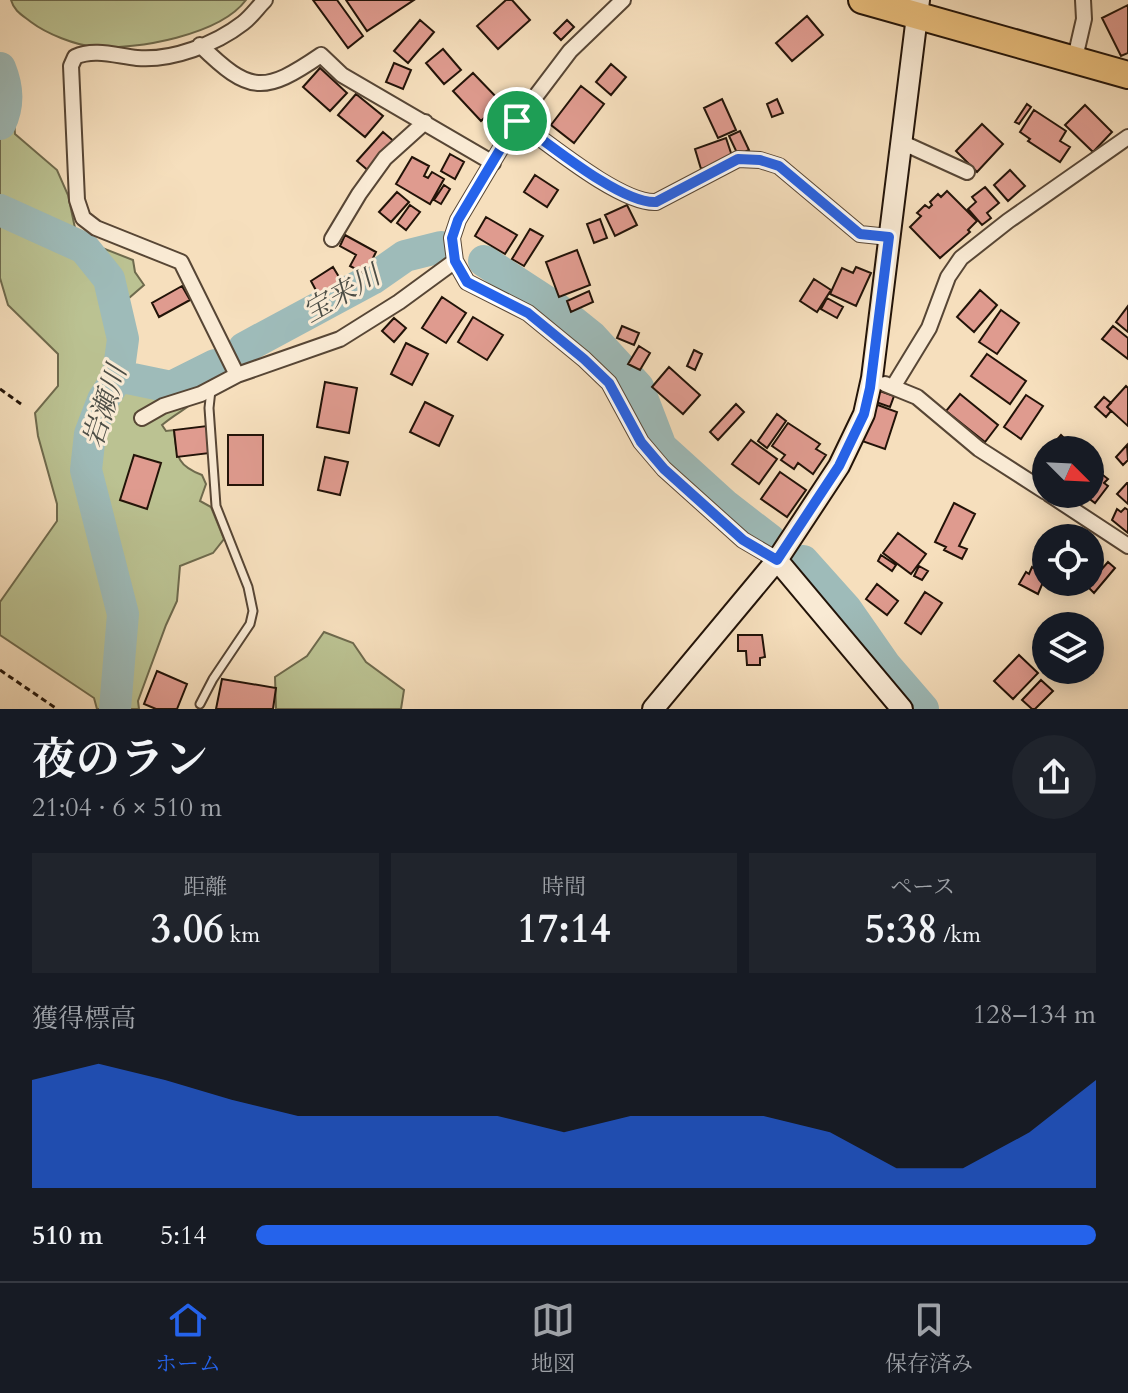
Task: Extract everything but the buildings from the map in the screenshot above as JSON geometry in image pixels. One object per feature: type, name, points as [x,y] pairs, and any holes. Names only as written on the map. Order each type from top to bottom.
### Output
[{"type":"highway","points":[[862,0],[918,8],[1128,75]]},
{"type":"street","points":[[234,371],[181,262],[96,228],[83,218],[77,200],[71,66],[75,57],[86,52],[141,59],[172,56],[244,22],[265,0]]},
{"type":"street","points":[[623,0],[570,51],[517,121],[458,220],[452,238],[455,261],[467,282],[528,313],[609,383],[641,442],[664,469],[743,540],[777,560],[902,709]]},
{"type":"street","points":[[1075,58],[1084,19],[1083,0]]},
{"type":"street","points":[[653,709],[777,560],[839,466],[864,414],[872,378],[918,8]]},
{"type":"street","points":[[200,45],[232,75],[244,81],[264,84],[283,79],[321,55],[342,75],[493,163]]},
{"type":"street","points":[[517,121],[608,185],[644,203],[656,202],[738,159],[760,160],[779,166],[860,234],[889,237]]},
{"type":"street","points":[[332,239],[385,158],[425,122]]},
{"type":"street","points":[[893,387],[929,328],[948,277],[961,258],[1128,137]]},
{"type":"street","points":[[901,142],[967,172]]},
{"type":"street","points":[[142,418],[163,406],[201,394],[234,371],[340,339],[399,302],[455,261]]},
{"type":"street","points":[[872,378],[917,397],[979,449],[1032,483]]},
{"type":"street","points":[[1071,508],[1128,546]]},
{"type":"lane","points":[[200,704],[250,624],[253,611],[248,587],[216,506],[209,408],[211,388]]},
{"type":"path","points":[[0,389],[21,404]]},
{"type":"path","points":[[0,670],[57,709]]},
{"type":"green space","points":[[11,0],[246,0],[217,23],[176,38],[133,46],[95,47],[53,35],[22,15]]},
{"type":"green space","points":[[0,66],[13,103],[15,134],[57,170],[68,195],[75,228],[92,244],[133,260],[135,272],[144,285],[121,305],[125,332],[116,362],[117,385],[152,389],[179,374],[210,367],[200,396],[162,425],[166,431],[174,430],[177,453],[183,463],[202,475],[206,484],[200,501],[211,507],[224,539],[213,553],[180,566],[177,601],[138,701],[139,709],[97,709],[94,698],[0,635],[0,602],[57,521],[57,504],[38,436],[35,413],[58,386],[58,354],[8,305],[0,278]]},
{"type":"green space","points":[[324,632],[353,643],[366,662],[404,690],[401,709],[276,709],[275,677],[307,656]]},
{"type":"waterway","name":"岩瀬川","points":[[0,68],[6,96],[0,124]]},
{"type":"waterway","name":"岩瀬川","points":[[0,210],[84,248],[109,279],[123,339],[118,376],[103,400],[90,434],[86,470],[123,614],[115,709]]},
{"type":"waterway","name":"宝来川","points":[[244,348],[372,279],[405,256],[441,247]]},
{"type":"waterway","name":"宝来川","points":[[484,261],[556,308],[592,337],[638,387],[661,447],[726,506],[770,540]]},
{"type":"waterway","name":"宝来川","points":[[118,376],[171,387],[215,365]]},
{"type":"waterway","name":"宝来川","points":[[803,561],[846,609],[885,665],[923,709]]},
{"type":"route","points":[[517,121],[608,185],[644,203],[656,202],[738,159],[760,160],[779,166],[800,181],[860,234],[889,237],[864,414],[839,466],[777,560],[743,540],[664,469],[641,442],[609,383],[584,359],[528,313],[467,282],[455,261],[452,238],[458,220],[517,121]]}]
